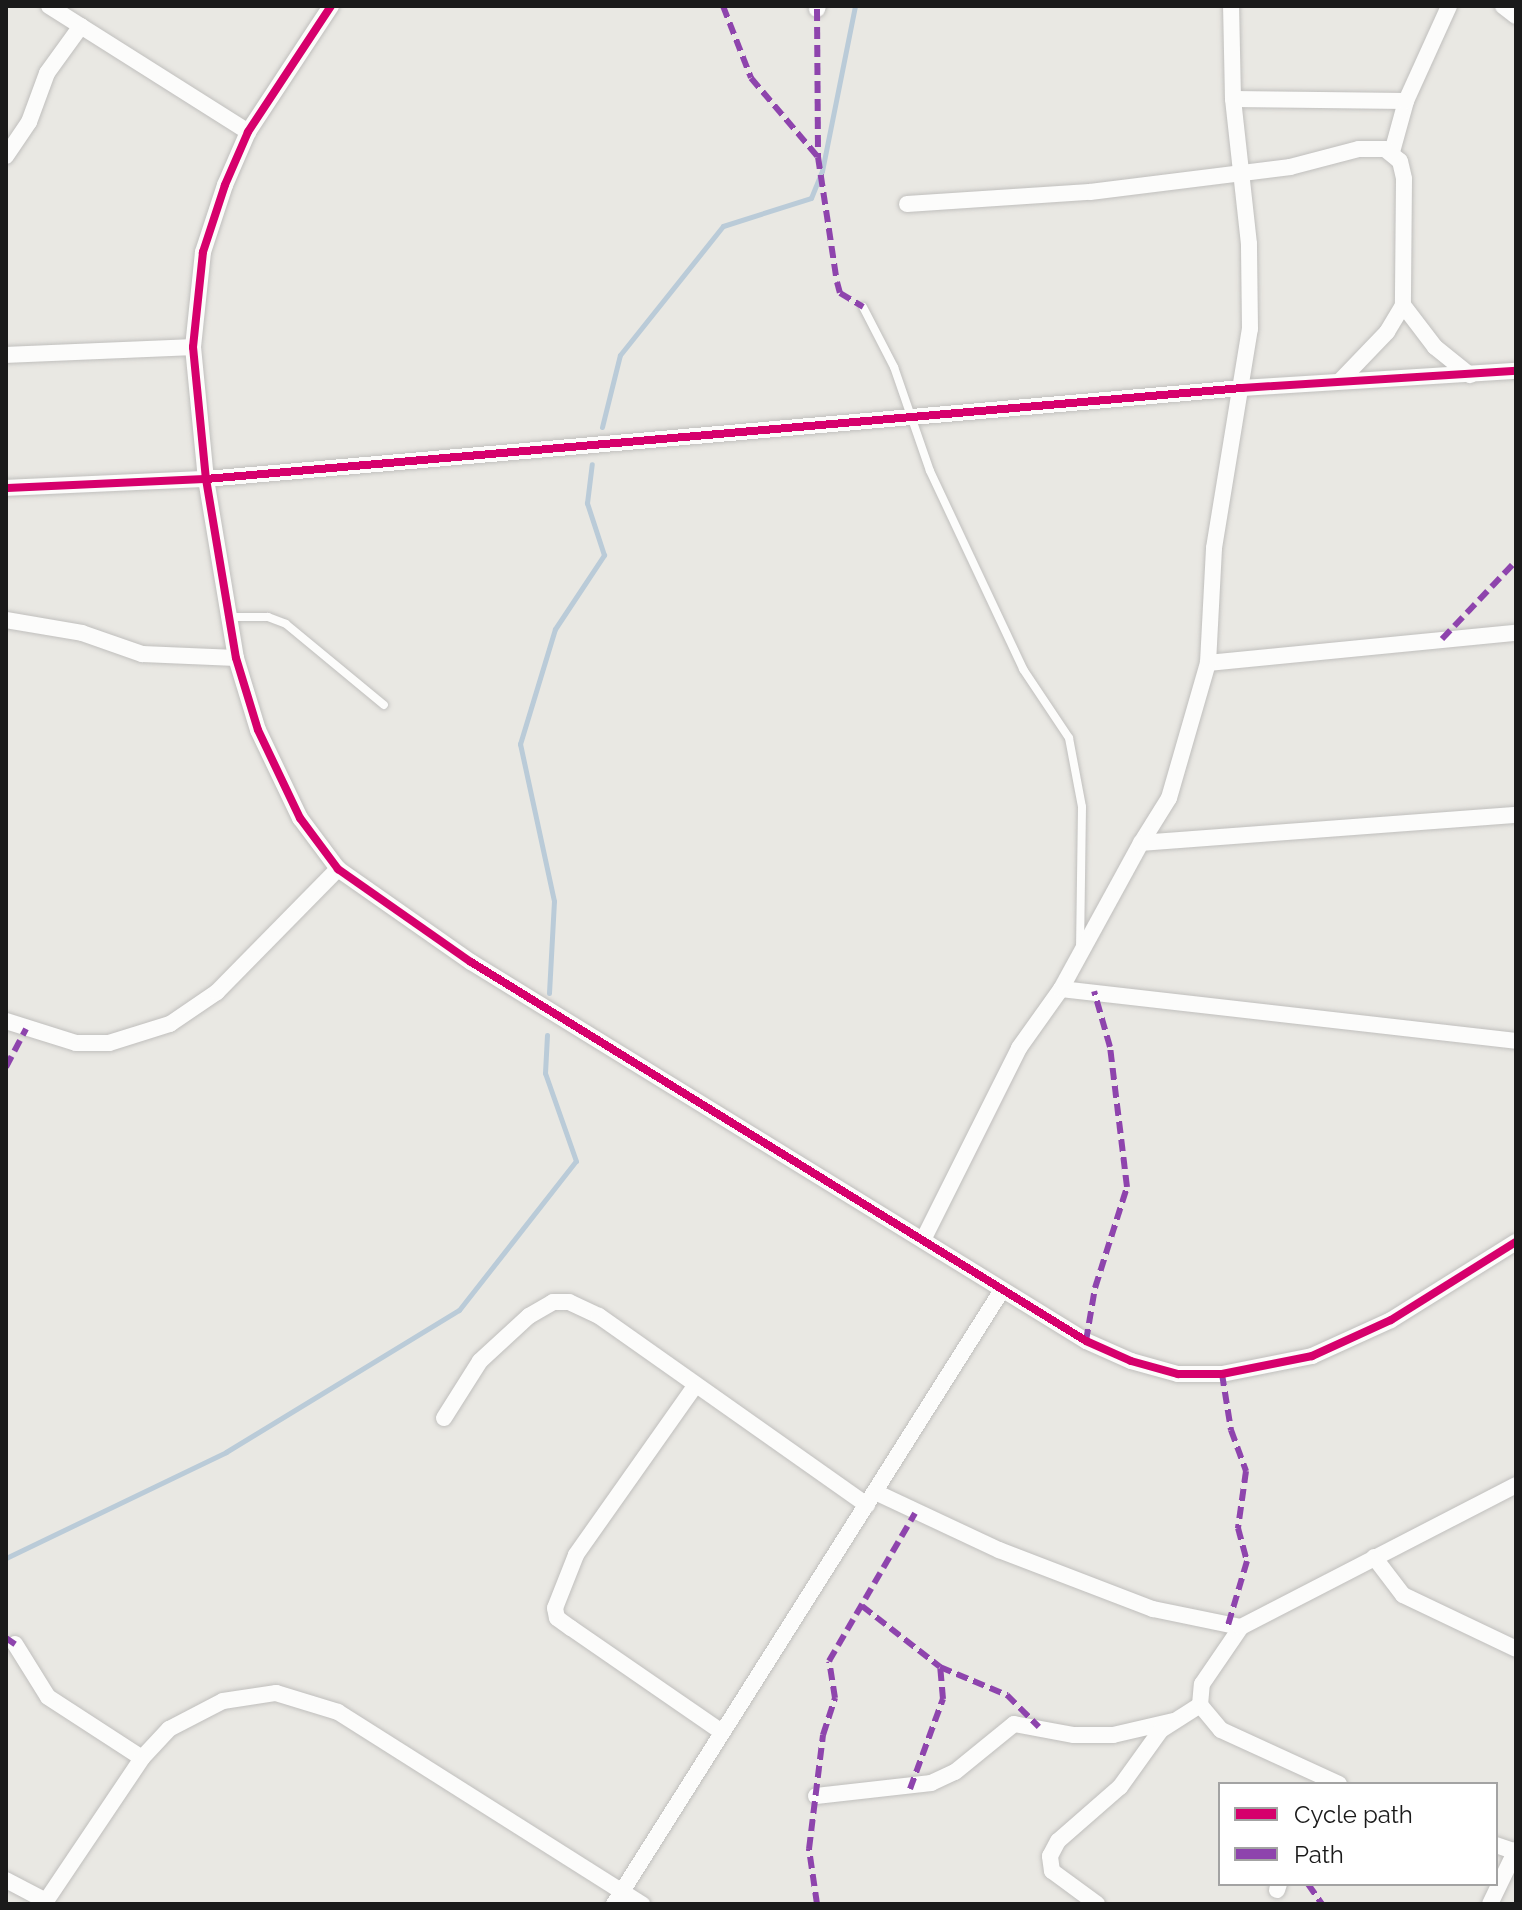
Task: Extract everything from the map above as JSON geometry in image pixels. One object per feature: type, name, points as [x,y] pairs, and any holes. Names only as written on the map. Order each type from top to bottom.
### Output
[{"type":"street","points":[[49,6],[248,132]]},
{"type":"street","points":[[331,6],[248,132],[203,252],[193,347],[206,479],[236,658],[258,730],[300,818],[338,869],[471,962],[1086,1341],[1131,1361],[1178,1374],[1222,1374],[1312,1356],[1391,1320],[1516,1242]]},
{"type":"street","points":[[923,1240],[1019,1048],[1061,989],[1169,798],[1208,663],[1214,548],[1242,388],[1251,281],[1233,99],[1231,6]]},
{"type":"street","points":[[1340,381],[1387,332],[1403,305],[1404,179],[1392,152],[1406,101],[1449,6]]},
{"type":"street","points":[[1503,6],[1516,16]]},
{"type":"street","points":[[6,156],[29,122],[47,73],[81,26]]},
{"type":"street","points":[[1233,99],[1406,101]]},
{"type":"street","points":[[907,204],[1090,192],[1241,173],[1359,149],[1392,152]]},
{"type":"street","points":[[1403,305],[1435,347],[1470,375]]},
{"type":"street","points":[[6,355],[193,347]]},
{"type":"street","points":[[6,488],[206,479],[1242,388],[1516,371]]},
{"type":"street","points":[[6,620],[82,633],[142,654],[236,658]]},
{"type":"street","points":[[1208,663],[1516,633]]},
{"type":"street","points":[[1141,843],[1516,815]]},
{"type":"street","points":[[6,1021],[76,1043],[109,1043],[170,1024],[228,982],[338,869]]},
{"type":"street","points":[[1061,989],[1516,1041]]},
{"type":"street","points":[[618,1898],[1002,1290]]},
{"type":"street","points":[[444,1418],[480,1361],[553,1302],[569,1302],[599,1316],[695,1386],[871,1498],[1153,1609],[1241,1627]]},
{"type":"street","points":[[695,1386],[576,1555],[555,1608],[557,1618],[722,1732]]},
{"type":"street","points":[[1331,1782],[1306,1776],[1221,1730],[1200,1705],[1202,1684],[1241,1627],[1516,1485]]},
{"type":"street","points":[[1374,1557],[1403,1595],[1516,1649]]},
{"type":"street","points":[[15,1644],[48,1697],[142,1758]]},
{"type":"street","points":[[6,1880],[45,1902],[142,1758],[169,1729],[223,1701],[276,1693],[338,1712],[494,1806],[618,1898],[642,1904]]},
{"type":"street","points":[[816,1796],[931,1783],[955,1772],[1014,1724],[1074,1735],[1113,1735],[1173,1721],[1200,1705]]},
{"type":"street","points":[[1097,1904],[1052,1871],[1050,1856],[1058,1841],[1120,1787],[1173,1721]]},
{"type":"street","points":[[1490,1904],[1516,1851]]},
{"type":"lane","points":[[863,307],[913,419],[930,471],[1023,669],[1069,738],[1082,807],[1080,954]]},
{"type":"lane","points":[[228,617],[268,617],[286,624],[384,705]]},
{"type":"waterway","points":[[602,427],[620,355],[723,226],[811,198],[822,171],[855,6]]},
{"type":"waterway","points":[[549,993],[554,901],[520,744],[555,629],[604,555],[587,503],[592,464]]},
{"type":"waterway","points":[[6,1558],[226,1452],[459,1310],[576,1161],[545,1073],[547,1035]]},
{"type":"marked path","points":[[723,6],[751,78],[818,157]]},
{"type":"marked path","points":[[817,9],[818,157],[837,282],[840,293],[863,307]]},
{"type":"marked path","points":[[1442,639],[1516,561]]},
{"type":"marked path","points":[[1086,1341],[1095,1288],[1127,1187],[1110,1047],[1094,991]]},
{"type":"marked path","points":[[6,1067],[26,1029]]},
{"type":"marked path","points":[[1222,1374],[1231,1430],[1246,1471],[1238,1528],[1247,1561],[1228,1625]]},
{"type":"marked path","points":[[817,1904],[809,1849],[823,1735],[835,1698],[829,1661],[915,1513]]},
{"type":"marked path","points":[[862,1606],[940,1667],[1007,1695],[1039,1727]]},
{"type":"marked path","points":[[6,1638],[15,1644]]},
{"type":"marked path","points":[[910,1789],[943,1699],[940,1667]]},
{"type":"marked path","points":[[1309,1886],[1322,1904]]},
{"type":"cycle path","points":[[331,6],[248,132],[225,185],[203,252],[193,347],[206,479],[236,658],[258,730],[300,818],[338,869],[471,962],[1086,1341],[1131,1361],[1178,1374],[1222,1374],[1312,1356],[1391,1320],[1516,1242]]},
{"type":"cycle path","points":[[6,488],[206,479],[1242,388],[1516,371]]}]
